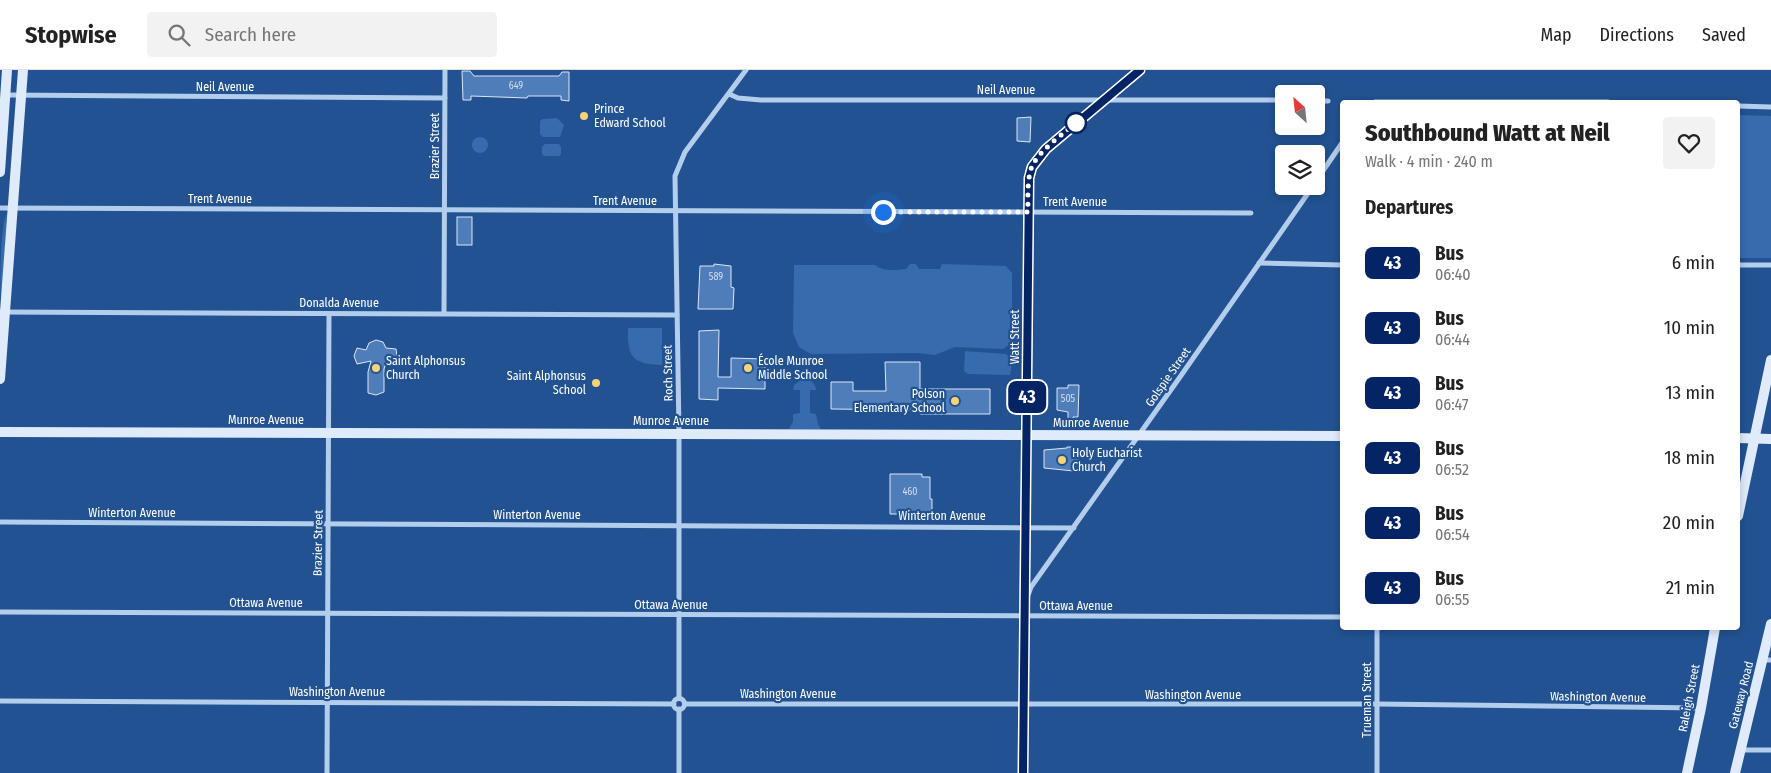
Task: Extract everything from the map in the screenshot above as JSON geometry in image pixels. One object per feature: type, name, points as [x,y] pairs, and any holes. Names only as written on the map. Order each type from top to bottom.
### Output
[{"type":"street","points":[[0,172],[2,116],[7,70]]},
{"type":"street","points":[[0,379],[2,312],[13,208],[23,70]]},
{"type":"street","name":"Brazier Street","points":[[444,313],[445,70]]},
{"type":"street","name":"Roch Street","points":[[679,698],[679,433],[675,176],[682,159],[746,70]]},
{"type":"street","name":"Watt Street","points":[[1023,773],[1029,178],[1037,158],[1140,70]]},
{"type":"street","name":"Neil Avenue","points":[[729,94],[738,98],[761,100],[1275,100]]},
{"type":"street","name":"Neil Avenue","points":[[5,95],[445,98]]},
{"type":"street","points":[[1740,106],[1771,107]]},
{"type":"street","points":[[2,116],[20,117]]},
{"type":"street","points":[[1325,168],[1340,146]]},
{"type":"street","name":"Golspie Street","points":[[1025,605],[1031,587],[1307,195]]},
{"type":"street","name":"Trent Avenue","points":[[0,208],[1251,213]]},
{"type":"street","points":[[1259,264],[1340,265]]},
{"type":"street","points":[[1740,265],[1771,265]]},
{"type":"street","name":"Donalda Avenue","points":[[2,312],[677,315]]},
{"type":"street","name":"Brazier Street","points":[[327,773],[329,314]]},
{"type":"street","points":[[1740,506],[1771,360]]},
{"type":"street","name":"Munroe Avenue","points":[[0,432],[1340,436]]},
{"type":"street","points":[[1740,438],[1771,438]]},
{"type":"street","name":"Winterton Avenue","points":[[0,522],[1025,526],[1074,528]]},
{"type":"street","name":"Ottawa Avenue","points":[[0,612],[1340,618]]},
{"type":"street","name":"Gateway Road","points":[[1735,773],[1767,660],[1771,624]]},
{"type":"street","name":"Trueman Street","points":[[1377,630],[1377,773]]},
{"type":"street","name":"Raleigh Street","points":[[1687,773],[1701,708],[1714,630]]},
{"type":"street","points":[[679,698],[683,700],[684,704],[679,709],[674,704],[675,700],[679,698]]},
{"type":"street","name":"Washington Avenue","points":[[0,701],[674,704]]},
{"type":"street","name":"Washington Avenue","points":[[684,704],[1377,704],[1701,708]]},
{"type":"street","points":[[679,709],[679,773]]},
{"type":"street","points":[[1740,750],[1771,750]]},
{"type":"shaded area","points":[[1740,115],[1771,116],[1771,258],[1740,258]]},
{"type":"shaded area","points":[[557,118],[564,125],[560,137],[543,137],[540,134],[540,121]]},
{"type":"shaded area","points":[[477,137],[483,137],[488,142],[486,151],[477,153],[472,148],[472,142]]},
{"type":"shaded area","points":[[545,144],[559,144],[561,154],[559,156],[544,156],[542,154],[542,147]]},
{"type":"shaded area","points":[[7,213],[2,301],[1,301],[2,242]]},
{"type":"shaded area","points":[[910,264],[916,264],[919,269],[940,269],[942,264],[1006,266],[1012,273],[1012,336],[1010,344],[1003,349],[955,347],[935,355],[917,353],[811,354],[799,347],[793,333],[794,265],[875,265],[882,269],[894,270],[906,269]]},
{"type":"shaded area","points":[[628,328],[662,328],[662,365],[644,363],[633,357],[630,352]]},
{"type":"shaded area","points":[[965,351],[1005,354],[1013,358],[1010,375],[968,374],[964,371]]},
{"type":"shaded area","points":[[804,378],[814,383],[816,390],[810,390],[810,413],[816,414],[821,429],[789,429],[793,422],[793,414],[800,413],[800,390],[793,390],[794,385]]},
{"type":"building","name":"Prince Edward School","points":[[462,71],[470,71],[474,76],[559,76],[562,72],[569,72],[569,101],[561,100],[561,96],[528,96],[527,98],[471,96],[471,100],[463,100]]},
{"type":"building","points":[[1031,117],[1030,142],[1017,141],[1017,118]]},
{"type":"building","points":[[457,217],[472,217],[472,245],[457,245]]},
{"type":"building","points":[[714,264],[731,266],[731,287],[734,288],[733,309],[698,309],[700,266],[714,266]]},
{"type":"building","name":"École Munroe Middle School","points":[[719,330],[718,377],[731,377],[731,358],[765,359],[765,389],[718,388],[718,400],[699,399],[699,331]]},
{"type":"building","name":"Saint Alphonsus Church","points":[[376,340],[383,342],[386,348],[396,349],[397,356],[395,364],[386,363],[384,369],[384,392],[376,395],[368,393],[368,372],[371,361],[357,364],[354,356],[357,348],[366,350],[369,343]]},
{"type":"building","points":[[885,362],[920,362],[920,389],[990,389],[990,414],[920,414],[920,410],[831,409],[831,382],[853,382],[853,391],[886,391]]},
{"type":"building","points":[[1068,385],[1079,385],[1078,417],[1073,417],[1073,421],[1068,420],[1068,412],[1057,410],[1057,388],[1068,388]]},
{"type":"building","name":"Holy Eucharist Church","points":[[1074,447],[1074,452],[1079,457],[1079,461],[1074,466],[1074,471],[1044,468],[1044,450]]},
{"type":"building","points":[[890,474],[922,474],[922,477],[930,477],[932,510],[930,510],[929,514],[890,514]]},
{"type":"bus line","name":"43","points":[[1023,773],[1029,178],[1037,158],[1046,149],[1140,70]]},
{"type":"place","name":"Prince Edward School","points":[[584,116]]},
{"type":"place","name":"Saint Alphonsus Church","points":[[376,368]]},
{"type":"place","name":"École Munroe Middle School","points":[[748,368]]},
{"type":"place","name":"Saint Alphonsus School","points":[[596,383]]},
{"type":"place","name":"Polson Elementary School","points":[[955,401]]},
{"type":"place","name":"Holy Eucharist Church","points":[[1062,460]]},
{"type":"route","points":[[883,212],[1028,212],[1029,178],[1032,167],[1037,158],[1046,149],[1081,119],[1076,123]]}]
